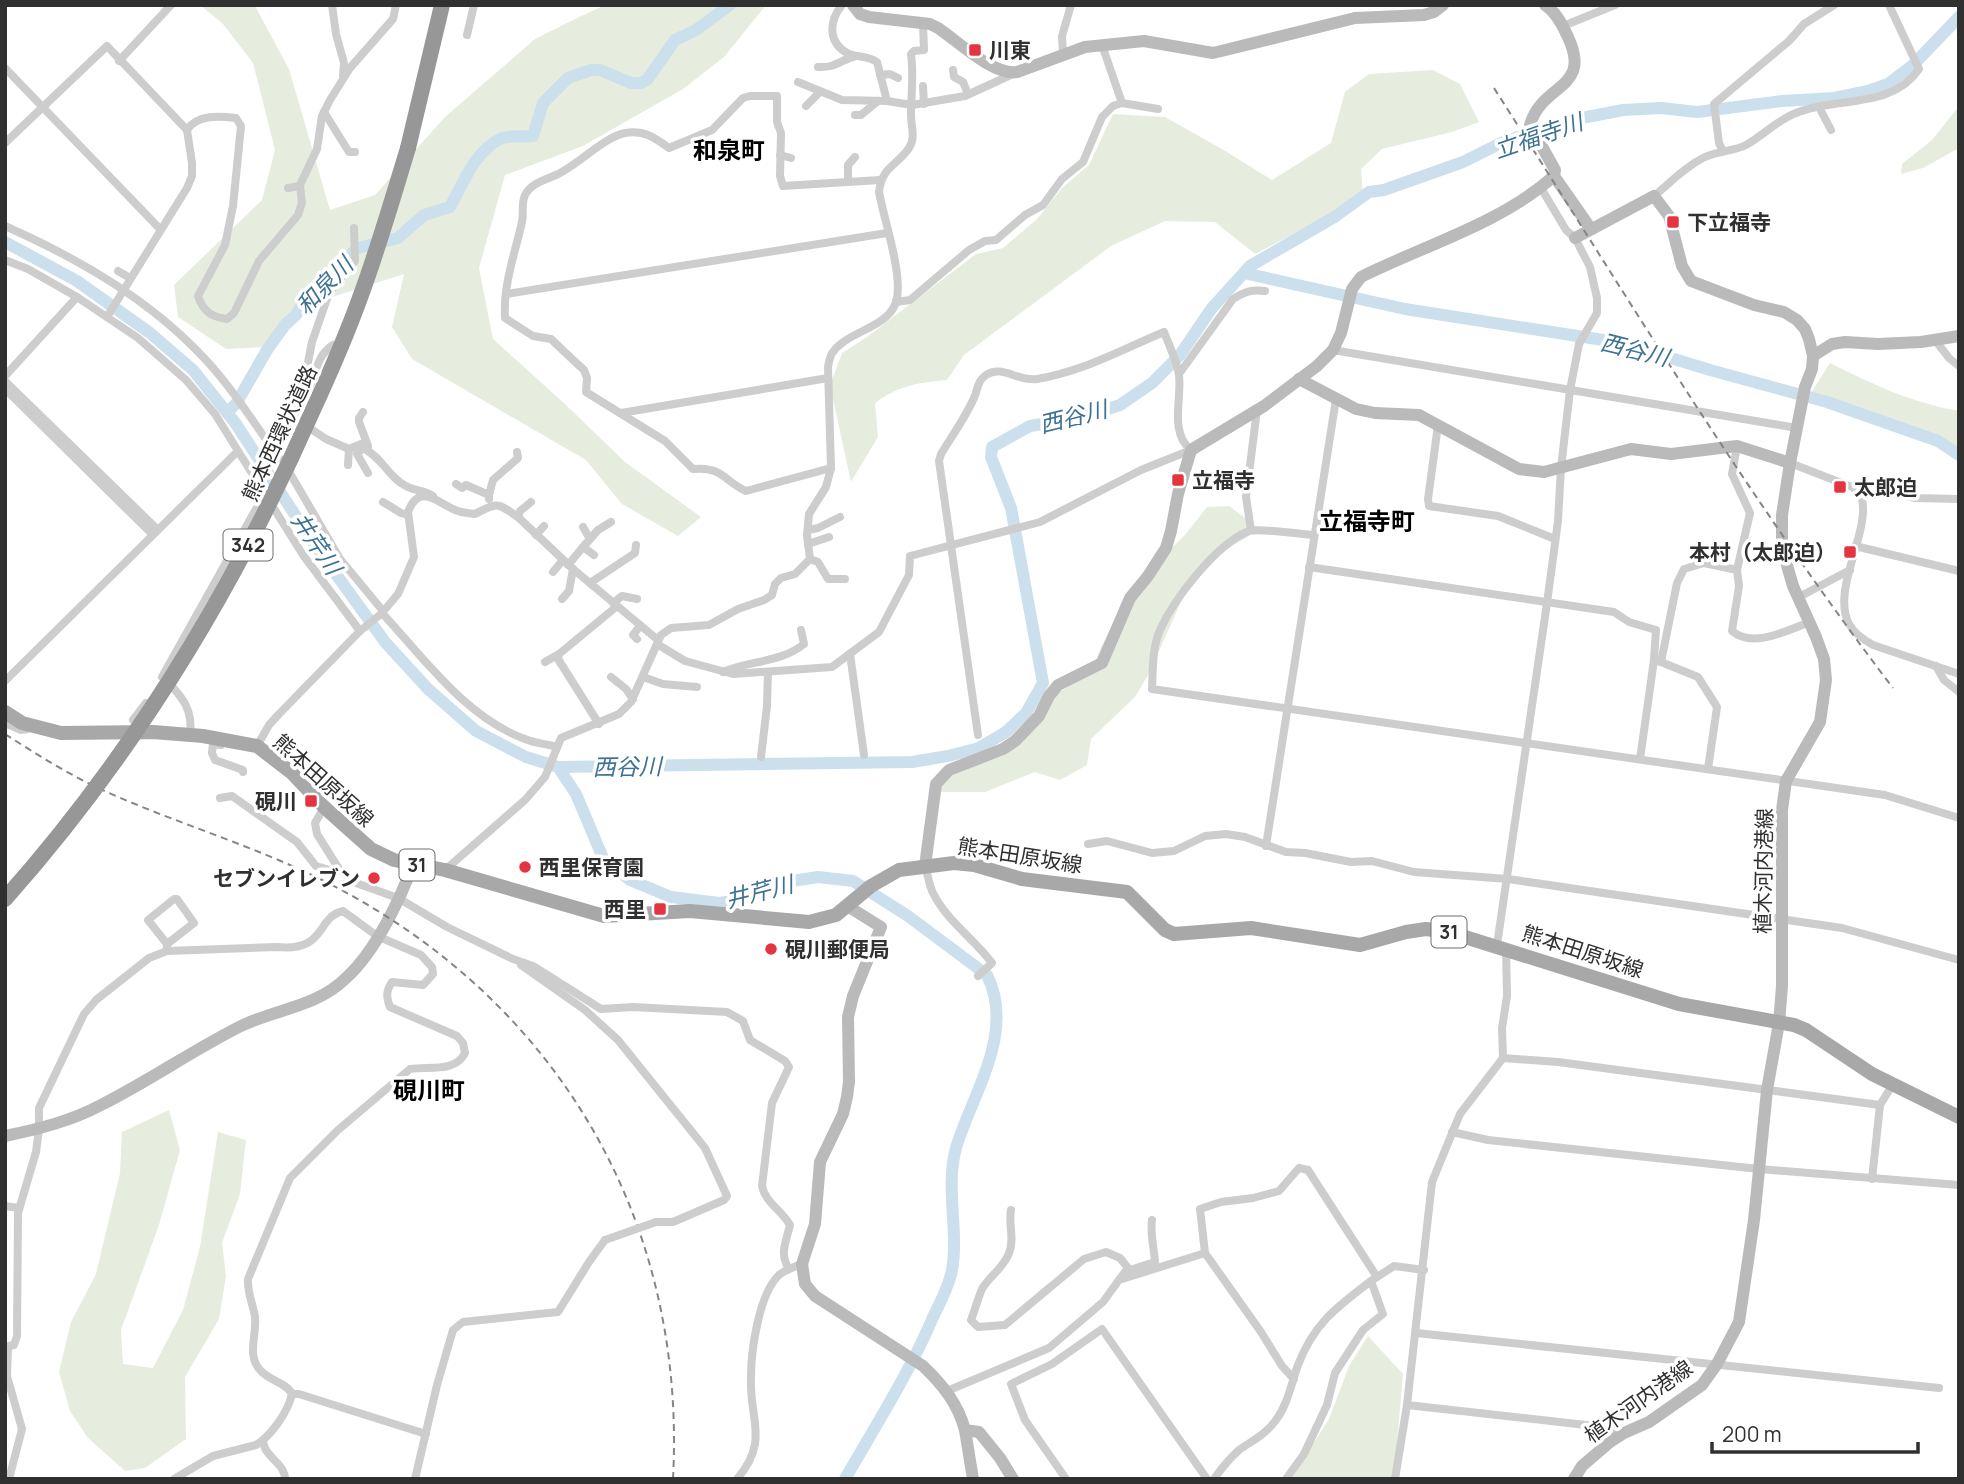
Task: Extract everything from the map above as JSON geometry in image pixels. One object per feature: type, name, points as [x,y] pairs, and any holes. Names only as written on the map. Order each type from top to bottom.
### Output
[{"type":"highway","points":[[408,148],[432,5]]},
{"type":"highway","name":"熊本西環状道路","points":[[5,899],[66,825],[128,740],[214,607],[261,522],[324,385],[361,296],[408,148],[444,5]]},
{"type":"main road","name":"熊本田原坂線","points":[[5,712],[22,723],[61,733],[153,732],[239,741],[257,746],[292,773],[370,849],[394,860],[445,870],[604,916],[690,911],[809,922],[836,915],[899,870],[954,863],[974,865],[1033,881],[1126,892],[1165,930],[1174,934],[1251,928],[1360,945],[1426,929],[1502,947],[1593,978],[1679,1003],[1794,1025],[1806,1030],[1872,1074],[1959,1117]]},
{"type":"street","points":[[119,61],[171,5]]},
{"type":"street","points":[[332,5],[344,63],[343,79]]},
{"type":"street","points":[[187,130],[200,118],[236,118],[241,126],[233,206],[225,245],[198,296],[205,311],[218,318],[227,319],[234,313],[259,261],[298,215],[302,203],[300,186],[317,149],[324,112],[343,79],[393,19],[396,5]]},
{"type":"street","points":[[467,35],[474,5]]},
{"type":"street","points":[[842,5],[833,17],[831,26],[834,39],[849,54],[869,56],[877,62],[882,103]]},
{"type":"street","points":[[853,5],[860,13],[869,17],[938,27],[995,69],[1007,73],[1017,72]]},
{"type":"street","points":[[1063,53],[1062,36],[1071,5]]},
{"type":"street","points":[[799,82],[842,100],[925,104],[968,94],[1063,53],[1102,45],[1143,41],[1213,53],[1355,18],[1424,15],[1443,5]]},
{"type":"street","points":[[349,449],[359,443],[368,448],[405,486],[424,490],[457,511],[475,514],[490,505],[501,505],[518,517],[568,565],[657,642],[685,661],[733,674],[832,667],[879,632],[909,575],[910,556],[1040,522],[1141,470],[1191,450],[1257,410],[1317,366],[1333,350],[1341,333],[1352,289],[1362,278],[1471,228],[1541,188],[1554,176],[1555,170],[1530,125],[1533,112],[1541,102],[1570,79],[1576,66],[1576,56],[1563,26],[1545,5]]},
{"type":"street","points":[[1563,26],[1615,5]]},
{"type":"street","points":[[1723,151],[1714,113],[1721,97],[1750,75],[1804,24],[1834,5]]},
{"type":"street","points":[[1575,238],[1654,196],[1688,167],[1704,158],[1744,146],[1775,122],[1798,111],[1877,99],[1910,81],[1919,69],[1889,5]]},
{"type":"street","points":[[810,559],[809,514],[826,486],[831,468],[828,367],[832,352],[847,339],[886,317],[896,302],[896,271],[879,192],[880,180],[909,148],[913,137],[911,54],[924,50],[923,23]]},
{"type":"street","points":[[1102,45],[1122,103]]},
{"type":"street","points":[[5,143],[107,46],[187,130],[192,176],[187,188],[108,316]]},
{"type":"street","points":[[818,67],[831,68],[846,58],[859,55]]},
{"type":"street","points":[[5,68],[160,229]]},
{"type":"street","points":[[953,69],[954,77],[963,82],[968,94]]},
{"type":"street","points":[[880,75],[890,74],[898,78]]},
{"type":"street","points":[[923,86],[925,104]]},
{"type":"street","points":[[806,106],[820,92]]},
{"type":"street","points":[[831,468],[746,491],[708,467],[694,469],[666,441],[586,392],[587,379],[584,370],[551,339],[533,336],[505,317],[506,294],[526,194],[541,181],[576,165],[612,137],[625,133],[650,134],[669,148],[676,147],[712,130],[743,98],[777,96],[783,187],[848,180],[880,180]]},
{"type":"street","points":[[855,115],[861,115],[882,103]]},
{"type":"street","points":[[896,302],[910,300],[969,250],[985,241],[996,240],[1025,215],[1043,205],[1062,179],[1083,162],[1102,117],[1113,106],[1122,103],[1158,109]]},
{"type":"street","points":[[1819,107],[1831,130]]},
{"type":"street","points":[[324,112],[349,152],[355,152]]},
{"type":"street","points":[[780,155],[791,158]]},
{"type":"street","points":[[848,180],[848,166],[855,157]]},
{"type":"street","points":[[1554,176],[1591,229]]},
{"type":"street","points":[[288,188],[300,186]]},
{"type":"street","points":[[1395,1479],[1424,1270],[1432,1182],[1460,1114],[1503,1058],[1502,1028],[1507,996],[1502,947],[1508,879],[1547,603],[1570,390],[1579,344],[1597,313],[1597,298],[1590,267],[1575,238],[1566,230],[1541,188]]},
{"type":"street","points":[[1654,196],[1669,216],[1682,266],[1691,281],[1754,305],[1784,312],[1805,329],[1813,356],[1832,344],[1845,342],[1878,344],[1936,340],[1959,335]]},
{"type":"street","points":[[5,226],[79,262],[169,324],[206,360],[282,463]]},
{"type":"street","points":[[300,402],[312,342],[329,293],[355,261],[354,228]]},
{"type":"street","points":[[506,294],[887,233]]},
{"type":"street","points":[[5,260],[40,275],[108,316],[155,351],[186,380],[215,414],[303,555],[360,631]]},
{"type":"street","points":[[118,271],[130,278]]},
{"type":"street","points":[[1179,374],[1233,299],[1254,289],[1265,291]]},
{"type":"street","points":[[77,297],[5,379],[155,532]]},
{"type":"street","points":[[978,735],[939,461],[983,377],[989,372],[999,371],[1027,381],[1053,377],[1164,332],[1179,374],[1178,421],[1185,445],[1191,450]]},
{"type":"street","points":[[1936,340],[1959,366]]},
{"type":"street","points":[[270,445],[284,435],[310,387],[320,357],[333,345]]},
{"type":"street","points":[[1333,350],[1797,428]]},
{"type":"street","name":"植木河内港線","points":[[1574,1479],[1582,1466],[1624,1433],[1649,1422],[1702,1385],[1732,1339],[1741,1313],[1767,1090],[1779,1023],[1782,986],[1782,810],[1786,781],[1820,722],[1825,700],[1824,659],[1789,575],[1782,548],[1782,515],[1790,463],[1813,356]]},
{"type":"street","points":[[621,413],[828,378]]},
{"type":"street","points":[[1299,379],[1356,409],[1375,413],[1419,415],[1519,469],[1544,472],[1631,449],[1671,454],[1737,446],[1852,486],[1863,500],[1845,590],[1845,610],[1849,623],[1861,638],[1873,645],[1959,674]]},
{"type":"street","points":[[5,388],[155,532]]},
{"type":"street","points":[[1266,846],[1336,399]]},
{"type":"street","points":[[1251,530],[1246,497],[1257,410]]},
{"type":"street","points":[[363,412],[359,422],[368,448]]},
{"type":"street","points":[[292,420],[302,424]]},
{"type":"street","points":[[1438,425],[1429,506],[1498,516],[1555,539]]},
{"type":"street","points":[[311,429],[349,449]]},
{"type":"street","points":[[1737,446],[1732,474],[1750,513],[1737,570],[1740,586],[1732,631],[1740,636],[1769,637],[1810,622]]},
{"type":"street","points":[[368,448],[363,448],[356,454],[368,473]]},
{"type":"street","points":[[348,465],[349,449]]},
{"type":"street","points":[[978,976],[992,963],[940,904],[933,892],[925,866],[936,784],[949,770],[1003,749],[1015,741],[1040,716],[1049,696],[1058,685],[1102,663],[1130,598],[1166,548],[1191,450]]},
{"type":"street","points":[[5,681],[238,451]]},
{"type":"street","points":[[490,505],[489,495],[493,481],[518,458],[517,452]]},
{"type":"street","points":[[291,475],[340,559],[382,613],[446,683],[493,723],[526,740],[555,750]]},
{"type":"street","points":[[456,484],[462,488],[466,485],[489,495]]},
{"type":"street","points":[[1859,492],[1867,488],[1915,498],[1959,499]]},
{"type":"street","points":[[257,746],[269,725],[398,594],[414,557],[408,514],[410,506],[421,497],[433,496]]},
{"type":"street","points":[[383,502],[401,513],[408,514]]},
{"type":"street","points":[[518,517],[520,511],[531,502]]},
{"type":"street","points":[[133,720],[165,679],[256,509]]},
{"type":"street","points":[[808,530],[840,517]]},
{"type":"street","points":[[554,572],[568,565],[590,539],[611,522]]},
{"type":"street","points":[[536,535],[544,526]]},
{"type":"street","points":[[583,527],[590,539]]},
{"type":"street","points":[[1313,535],[1251,530],[1226,546],[1192,580],[1159,631],[1152,689],[1885,795],[1959,818]]},
{"type":"street","points":[[808,544],[829,537]]},
{"type":"street","points":[[590,583],[635,553],[636,545]]},
{"type":"street","points":[[1855,545],[1959,571]]},
{"type":"street","points":[[583,547],[594,555]]},
{"type":"street","points":[[810,559],[818,562],[828,579],[845,579]]},
{"type":"street","points":[[445,870],[521,805],[545,777],[561,738],[619,714],[633,699],[661,635],[671,628],[709,625],[738,609],[764,600],[772,595],[775,584],[781,578],[795,574],[810,559]]},
{"type":"street","points":[[1640,759],[1676,583],[1684,569],[1704,563],[1737,570]]},
{"type":"street","points":[[562,599],[569,591],[568,565]]},
{"type":"street","points":[[1309,567],[1614,612],[1629,622],[1654,628],[1657,632],[1658,661]]},
{"type":"street","points":[[1799,597],[1850,570]]},
{"type":"street","points":[[545,662],[615,605],[622,596],[638,599]]},
{"type":"street","points":[[636,639],[633,635],[640,626]]},
{"type":"street","points":[[723,672],[733,667],[768,661],[796,650],[804,644],[801,630]]},
{"type":"street","points":[[559,653],[558,659],[598,724]]},
{"type":"street","points":[[850,654],[864,755]]},
{"type":"street","points":[[1658,661],[1698,677],[1717,707],[1708,769]]},
{"type":"street","points":[[1936,666],[1944,680],[1959,692]]},
{"type":"street","points":[[761,757],[768,672]]},
{"type":"street","points":[[611,677],[626,689],[633,699]]},
{"type":"street","points":[[643,677],[663,684],[698,687]]},
{"type":"street","points":[[165,679],[186,701],[191,712],[191,735]]},
{"type":"street","points":[[5,723],[22,730],[37,728]]},
{"type":"street","points":[[92,733],[109,739],[167,738],[231,746],[253,752],[280,770]]},
{"type":"street","points":[[213,744],[212,754],[215,760],[243,772]]},
{"type":"street","points":[[220,798],[232,796],[297,842],[316,866],[339,869]]},
{"type":"street","points":[[324,807],[315,823],[317,834],[339,869],[356,883],[398,898],[447,927],[533,966],[601,1009],[633,1007],[727,1012],[743,1021],[750,1040],[785,1061],[789,1068],[772,1103],[762,1186],[767,1199],[790,1226],[783,1249],[784,1261],[789,1269]]},
{"type":"street","points":[[1088,844],[1107,841],[1152,853],[1174,851],[1205,836],[1226,834],[1245,837],[1286,852],[1351,862],[1372,862],[1414,872],[1508,879],[1842,928],[1959,960]]},
{"type":"street","points":[[5,1136],[39,1129],[102,1105],[243,1025],[329,993],[348,977],[377,936],[413,864]]},
{"type":"street","points":[[9,1479],[22,1429],[7,1376],[7,1347],[14,1345],[17,1336],[19,1208],[34,1163],[39,1108],[84,1014],[96,1000],[167,947],[194,923],[177,899],[148,920],[167,947]]},
{"type":"street","points":[[849,907],[881,927],[853,996],[848,1017],[847,1097],[843,1114],[820,1162],[815,1224],[802,1264],[805,1284],[815,1296],[923,1366],[947,1391],[960,1412],[973,1479]]},
{"type":"street","points":[[167,947],[293,948],[313,941],[335,913],[343,911],[377,936],[421,955],[432,967],[433,974],[424,985],[392,982],[386,994],[390,1007],[457,1037],[463,1043],[465,1054],[456,1064],[410,1069],[338,1130],[290,1178],[248,1279],[248,1289],[255,1317],[252,1346],[255,1363],[264,1374],[289,1389],[292,1394]]},
{"type":"street","points":[[415,1479],[437,1385],[453,1330],[457,1325],[463,1322],[558,1312],[605,1240],[656,1222],[673,1222],[727,1196],[705,1148],[618,1040],[585,1010],[513,959]]},
{"type":"street","points":[[1503,1058],[1558,1062],[1880,1105]]},
{"type":"street","points":[[1872,1179],[1880,1105],[1893,1084]]},
{"type":"street","points":[[1452,1132],[1489,1140],[1759,1169],[1959,1185]]},
{"type":"street","points":[[1286,1479],[1304,1454],[1327,1405],[1335,1373],[1363,1330],[1383,1314],[1374,1279],[1308,1170],[1299,1168],[1279,1191],[1221,1202],[1200,1209],[1205,1253],[1282,1366],[1294,1379]]},
{"type":"street","points":[[5,1206],[19,1208]]},
{"type":"street","points":[[947,1391],[1049,1348],[1103,1302],[1128,1268],[1120,1258],[1106,1252],[1084,1259],[1004,1325],[978,1327],[971,1320],[981,1292],[1009,1254],[1012,1240],[1009,1221],[1011,1210]]},
{"type":"street","points":[[1119,1280],[1133,1269],[1155,1262],[1152,1220]]},
{"type":"street","points":[[1119,1280],[1205,1253]]},
{"type":"street","points":[[737,1479],[751,1462],[755,1448],[757,1435],[750,1379],[753,1348],[765,1299],[769,1286],[781,1273],[802,1264]]},
{"type":"street","points":[[1214,1479],[1239,1451],[1258,1439],[1276,1421],[1286,1403],[1311,1338],[1329,1314],[1394,1266],[1424,1270]]},
{"type":"street","points":[[1066,1479],[1026,1420],[1011,1384],[1052,1364],[1102,1328],[1207,1479]]},
{"type":"street","points":[[1416,1333],[1939,1388]]},
{"type":"street","points":[[292,1394],[312,1397],[426,1434]]},
{"type":"street","points":[[174,1479],[201,1462],[263,1441],[287,1407],[292,1394]]},
{"type":"street","points":[[1407,1405],[1595,1426],[1624,1433]]},
{"type":"street","points":[[965,1430],[979,1432],[1013,1479]]},
{"type":"street","points":[[263,1441],[265,1450],[284,1471],[285,1479]]},
{"type":"green space","points":[[200,5],[255,6],[289,69],[330,210],[375,195],[445,117],[535,39],[575,19],[605,5],[766,5],[724,57],[683,89],[583,146],[505,175],[479,268],[493,339],[625,462],[701,517],[678,536],[622,504],[586,460],[412,359],[392,327],[404,274],[295,309],[265,347],[226,349],[178,317],[174,285],[262,200],[275,150],[253,63],[223,24]]},
{"type":"green space","points":[[1433,70],[1460,84],[1479,122],[1452,132],[1382,149],[1361,169],[1363,195],[1255,254],[1215,222],[1165,221],[1111,246],[964,355],[947,380],[909,386],[875,403],[878,437],[851,482],[830,385],[842,353],[976,254],[1003,248],[1037,219],[1062,188],[1089,165],[1113,114],[1165,117],[1272,180],[1331,143],[1345,92],[1369,74]]},
{"type":"green space","points":[[1959,106],[1959,148],[1923,168],[1901,174],[1902,164],[1932,140]]},
{"type":"green space","points":[[1830,363],[1909,398],[1959,411],[1959,454],[1933,436],[1811,393]]},
{"type":"green space","points":[[1229,506],[1248,520],[1249,536],[1224,551],[1185,593],[1148,675],[1135,697],[1091,739],[1087,765],[1060,780],[1035,772],[985,792],[935,792],[938,780],[996,758],[1050,699],[1092,669],[1124,603],[1152,567],[1185,535],[1207,507]]},
{"type":"green space","points":[[169,1110],[180,1150],[159,1225],[121,1330],[123,1364],[153,1368],[183,1310],[200,1247],[218,1132],[246,1140],[240,1194],[222,1243],[226,1276],[219,1319],[185,1377],[186,1439],[145,1468],[125,1471],[88,1438],[70,1411],[59,1372],[71,1322],[96,1274],[120,1173],[122,1132]]},
{"type":"green space","points":[[1368,1336],[1403,1374],[1394,1479],[1291,1479],[1329,1419],[1349,1366]]},
{"type":"waterway","name":"和泉川","points":[[227,412],[236,404],[267,350],[296,315],[308,294],[346,266],[352,253],[358,248],[398,238],[424,215],[450,207],[470,169],[491,145],[504,138],[533,136],[543,103],[568,78],[591,70],[600,70],[631,83],[641,83],[647,80],[675,40],[696,30],[730,5]]},
{"type":"waterway","name":"西谷川","points":[[558,767],[912,762],[979,748],[1006,732],[1026,713],[1043,683],[1011,508],[991,457],[992,447],[1030,426],[1083,417],[1120,405],[1152,383],[1180,355],[1212,308],[1250,266],[1336,216],[1369,192],[1384,190],[1463,162],[1501,143],[1556,124],[1587,117],[1623,110],[1661,108],[1697,112],[1782,101],[1834,98],[1868,91],[1888,84],[1913,65],[1959,17]]},
{"type":"waterway","name":"井芹川","points":[[5,242],[77,281],[150,333],[193,370],[236,424],[312,541],[385,642],[428,689],[476,731],[526,757],[558,767],[576,794],[603,858],[630,880],[671,897],[719,903],[740,900],[779,883],[818,877],[853,881],[908,916],[987,975],[995,997],[997,1019],[988,1063],[963,1127],[953,1163],[954,1255],[951,1276],[914,1357],[845,1479]]},
{"type":"waterway","name":"西谷川","points":[[1244,273],[1405,309],[1622,343],[1827,402],[1938,441],[1959,455]]},
{"type":"railway","points":[[1494,88],[1737,467],[1839,616],[1893,688]]},
{"type":"railway","points":[[5,734],[96,787],[296,868],[405,928],[477,986],[539,1052],[590,1125],[630,1205],[657,1292],[671,1383],[673,1479]]},
{"type":"place","name":"川東","points":[[975,50]]},
{"type":"place","name":"下立福寺","points":[[1673,222]]},
{"type":"place","name":"立福寺","points":[[1178,480]]},
{"type":"place","name":"太郎迫","points":[[1840,487]]},
{"type":"place","name":"本村（太郎迫）","points":[[1850,552]]},
{"type":"place","name":"硯川","points":[[311,801]]},
{"type":"place","name":"西里保育園","points":[[525,867]]},
{"type":"place","name":"セブンイレブン","points":[[374,878]]},
{"type":"place","name":"西里","points":[[660,909]]},
{"type":"place","name":"硯川郵便局","points":[[771,949]]},
{"type":"district","name":"和泉町","points":[[729,149]]},
{"type":"district","name":"立福寺町","points":[[1367,520]]},
{"type":"district","name":"硯川町","points":[[429,1089]]},
{"type":"water label","name":"立福寺川","points":[[1538,135]]}]
